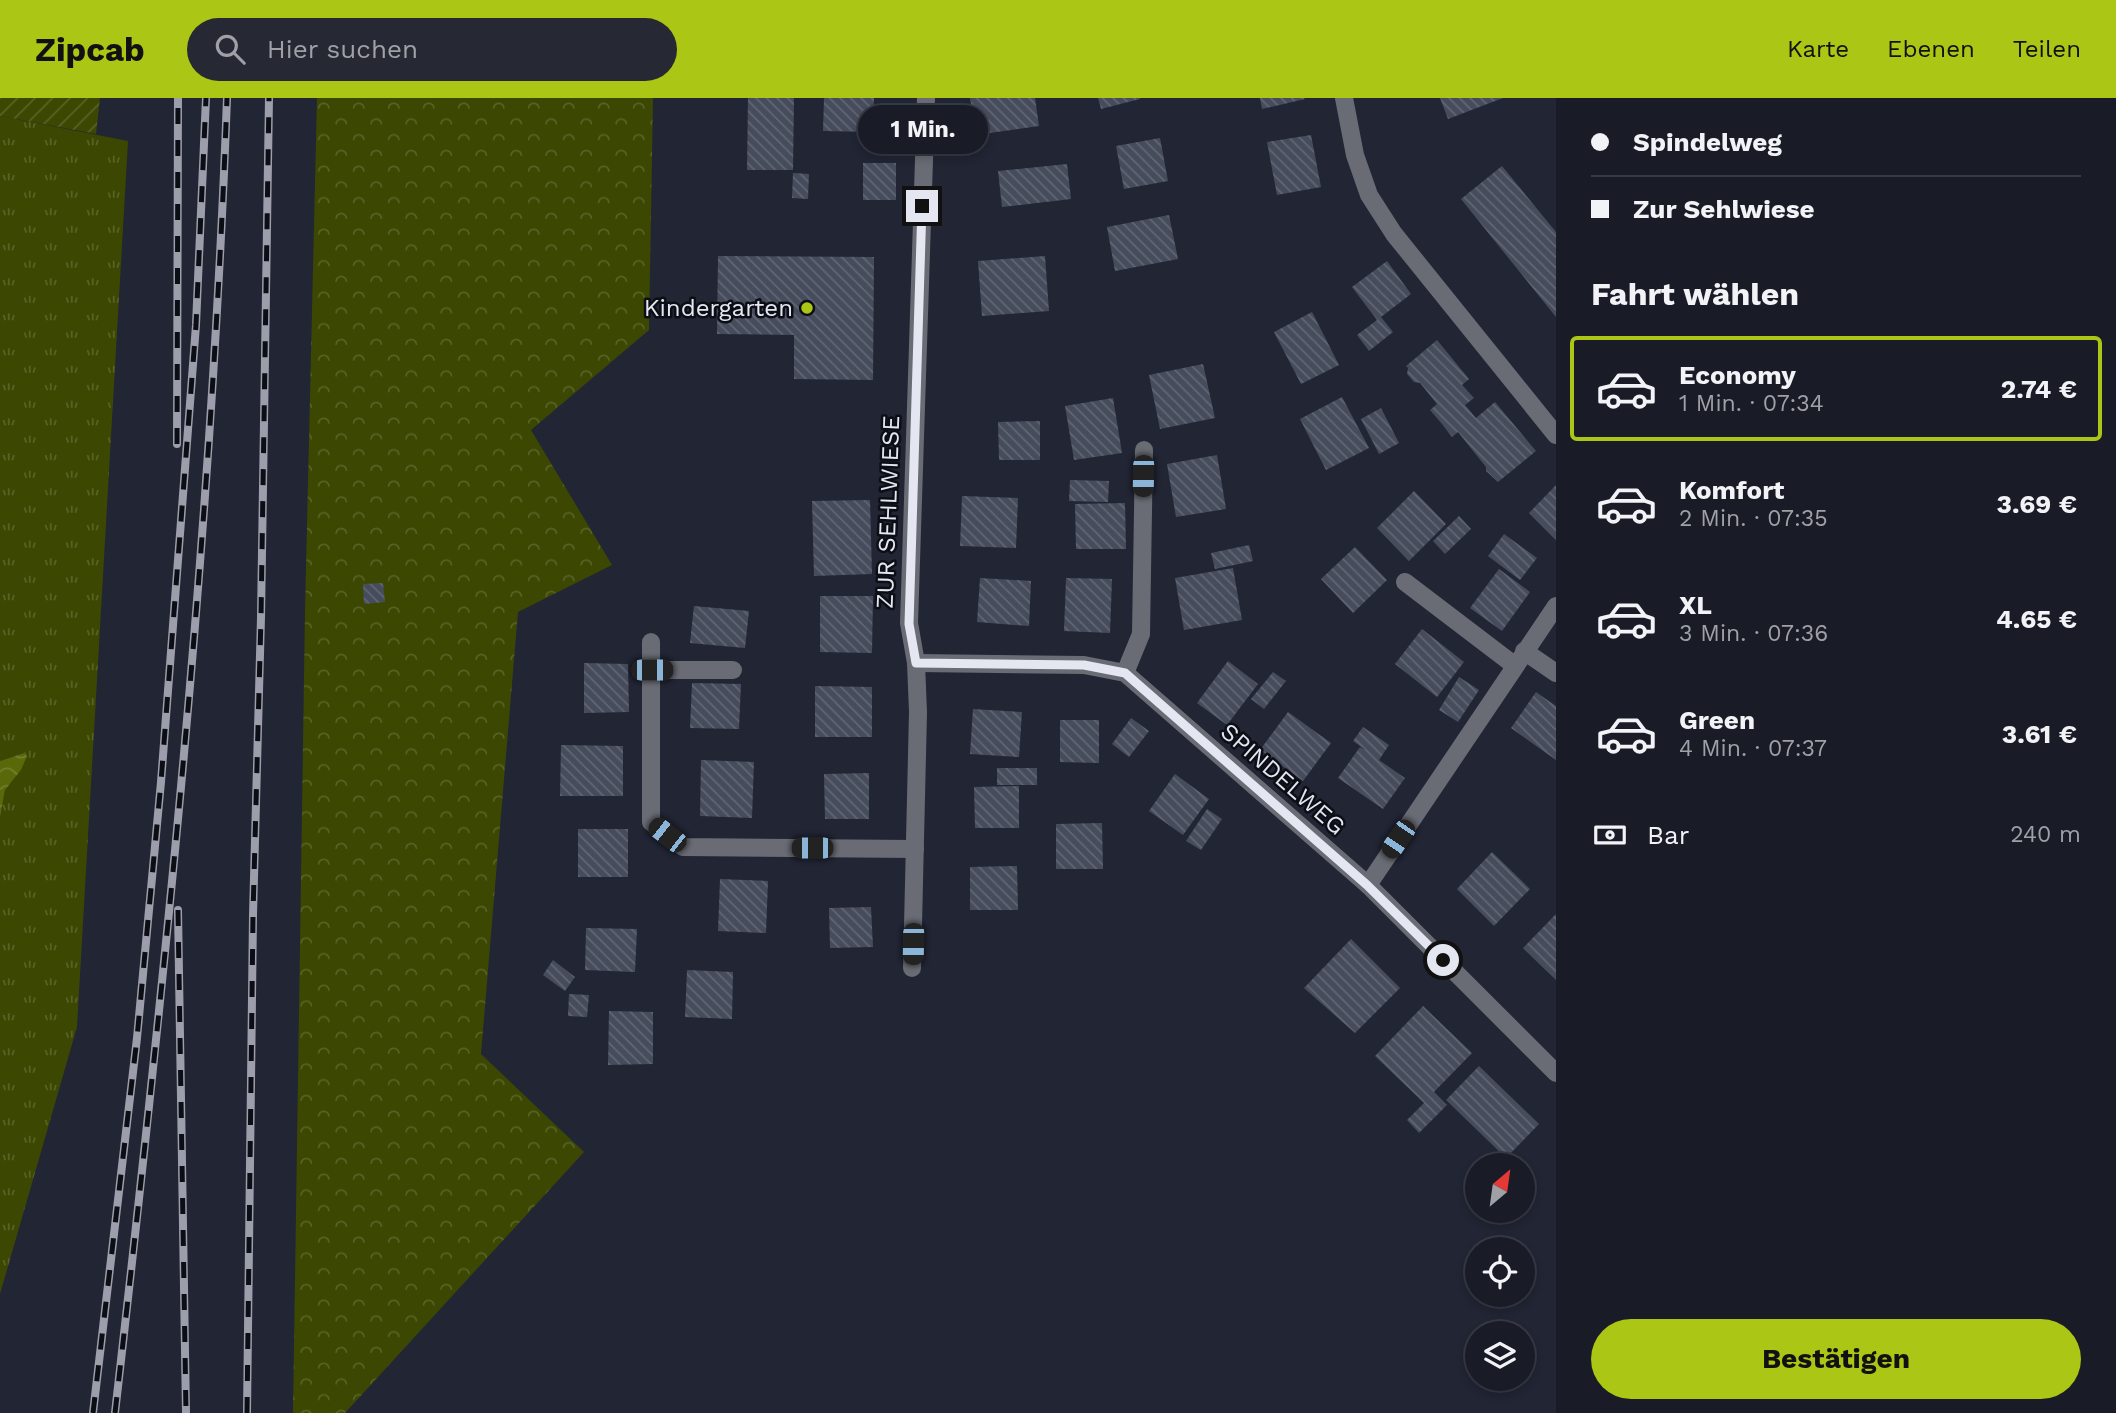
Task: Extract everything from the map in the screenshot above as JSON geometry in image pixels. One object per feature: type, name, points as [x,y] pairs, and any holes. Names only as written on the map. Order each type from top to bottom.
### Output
[{"type":"street","name":"ZUR SEHLWIESE","points":[[912,968],[918,712],[916,663],[909,624],[926,98]]},
{"type":"street","points":[[1344,98],[1355,155],[1369,195],[1394,234],[1556,435]]},
{"type":"street","points":[[916,663],[1084,665],[1125,673],[1141,634],[1144,450]]},
{"type":"street","points":[[1405,582],[1519,658],[1556,673]]},
{"type":"street","points":[[1367,885],[1556,606]]},
{"type":"street","points":[[651,642],[651,822],[684,847],[915,849]]},
{"type":"street","points":[[652,670],[733,670]]},
{"type":"street","name":"SPINDELWEG","points":[[1125,673],[1367,885],[1556,1073]]},
{"type":"green space","points":[[0,98],[100,98],[96,134],[0,116]]},
{"type":"green space","points":[[317,98],[653,98],[649,330],[531,430],[612,565],[518,612],[481,1054],[584,1152],[345,1413],[293,1413],[305,611]]},
{"type":"green space","points":[[0,116],[128,141],[77,1027],[0,1294],[0,818],[5,790],[21,770],[24,753],[0,761]]},
{"type":"water","points":[[24,753],[27,756],[21,770],[5,790],[0,818],[0,761]]},
{"type":"building","points":[[748,98],[794,98],[793,170],[747,170]]},
{"type":"building","points":[[824,98],[874,98],[873,132],[823,131]]},
{"type":"building","points":[[970,98],[1035,98],[1039,126],[976,135]]},
{"type":"building","points":[[1098,98],[1140,98],[1140,99],[1101,109]]},
{"type":"building","points":[[1260,98],[1304,98],[1305,99],[1262,109]]},
{"type":"building","points":[[1440,98],[1503,98],[1448,119]]},
{"type":"building","points":[[1311,135],[1321,187],[1277,195],[1267,142]]},
{"type":"building","points":[[1160,138],[1168,181],[1124,189],[1116,146]]},
{"type":"building","points":[[863,163],[896,163],[896,200],[863,200]]},
{"type":"building","points":[[1067,164],[1071,199],[1002,207],[998,171]]},
{"type":"building","points":[[1502,166],[1556,232],[1556,317],[1461,199]]},
{"type":"building","points":[[793,173],[809,174],[808,199],[792,198]]},
{"type":"building","points":[[1169,215],[1178,259],[1115,271],[1107,227]]},
{"type":"building","points":[[718,256],[874,257],[873,380],[794,379],[794,335],[717,334]]},
{"type":"building","points":[[1045,256],[1049,311],[982,316],[978,261]]},
{"type":"building","points":[[1387,261],[1411,294],[1381,317],[1393,332],[1369,351],[1357,335],[1377,320],[1352,287]]},
{"type":"building","points":[[1312,312],[1339,365],[1301,384],[1274,332]]},
{"type":"building","points":[[1437,340],[1469,379],[1462,385],[1474,398],[1465,405],[1476,418],[1495,402],[1536,451],[1498,482],[1486,471],[1486,467],[1458,432],[1452,437],[1430,410],[1437,404],[1420,383],[1414,382],[1407,374],[1406,366]]},
{"type":"building","points":[[1203,364],[1215,418],[1160,429],[1149,375]]},
{"type":"building","points":[[1342,397],[1369,448],[1326,470],[1300,419]]},
{"type":"building","points":[[1113,398],[1122,453],[1074,460],[1065,406]]},
{"type":"building","points":[[1381,408],[1399,443],[1379,454],[1361,419]]},
{"type":"building","points":[[1040,421],[1040,460],[999,460],[998,422]]},
{"type":"building","points":[[1217,455],[1226,509],[1176,517],[1167,464]]},
{"type":"building","points":[[1070,480],[1109,481],[1108,502],[1069,501]]},
{"type":"building","points":[[1556,485],[1556,540],[1529,513]]},
{"type":"building","points":[[1414,491],[1446,524],[1409,561],[1377,528]]},
{"type":"building","points":[[962,496],[1018,498],[1016,548],[960,546]]},
{"type":"building","points":[[870,500],[872,574],[814,576],[812,501]]},
{"type":"building","points":[[1125,503],[1126,549],[1076,549],[1075,504]]},
{"type":"building","points":[[1459,516],[1471,529],[1445,554],[1433,541]]},
{"type":"building","points":[[1504,534],[1537,558],[1520,580],[1488,556]]},
{"type":"building","points":[[1249,545],[1253,561],[1215,569],[1211,553]]},
{"type":"building","points":[[1355,547],[1387,580],[1353,613],[1321,579]]},
{"type":"building","points":[[1233,568],[1242,620],[1184,630],[1175,578]]},
{"type":"building","points":[[1499,569],[1530,592],[1502,631],[1470,608]]},
{"type":"building","points":[[980,578],[1031,581],[1029,626],[977,622]]},
{"type":"building","points":[[1066,578],[1112,579],[1110,633],[1064,631]]},
{"type":"building","points":[[383,583],[385,602],[364,604],[363,584]]},
{"type":"building","points":[[820,596],[873,596],[872,653],[820,652]]},
{"type":"building","points":[[694,606],[749,611],[745,648],[690,643]]},
{"type":"building","points":[[1422,629],[1464,662],[1437,697],[1395,664]]},
{"type":"building","points":[[1228,661],[1258,684],[1227,725],[1197,703]]},
{"type":"building","points":[[584,663],[628,664],[629,712],[584,713]]},
{"type":"building","points":[[1273,672],[1286,681],[1264,709],[1251,699]]},
{"type":"building","points":[[1459,677],[1479,690],[1458,722],[1439,710]]},
{"type":"building","points":[[692,683],[741,684],[739,729],[690,728]]},
{"type":"building","points":[[815,686],[872,687],[872,737],[815,737]]},
{"type":"building","points":[[1536,692],[1556,706],[1556,760],[1511,728]]},
{"type":"building","points":[[973,709],[1022,712],[1019,757],[970,754]]},
{"type":"building","points":[[1288,712],[1331,743],[1303,781],[1260,750]]},
{"type":"building","points":[[1131,718],[1149,731],[1129,757],[1112,744]]},
{"type":"building","points":[[1060,720],[1099,720],[1099,763],[1060,762]]},
{"type":"building","points":[[1363,727],[1389,745],[1379,760],[1405,778],[1383,809],[1338,778],[1360,747],[1366,750],[1353,741]]},
{"type":"building","points":[[561,745],[623,746],[623,796],[560,796]]},
{"type":"building","points":[[701,760],[754,762],[752,818],[700,816]]},
{"type":"building","points":[[997,768],[1037,768],[1037,785],[997,785]]},
{"type":"building","points":[[869,773],[869,819],[825,819],[824,774]]},
{"type":"building","points":[[1175,774],[1209,799],[1183,835],[1149,811]]},
{"type":"building","points":[[1019,786],[1019,828],[975,828],[974,787]]},
{"type":"building","points":[[1207,809],[1222,819],[1201,850],[1186,841]]},
{"type":"building","points":[[1102,823],[1103,869],[1056,869],[1056,824]]},
{"type":"building","points":[[578,829],[628,829],[628,877],[578,877]]},
{"type":"building","points":[[1492,852],[1530,889],[1494,926],[1457,889]]},
{"type":"building","points":[[1017,866],[1018,910],[970,910],[970,867]]},
{"type":"building","points":[[720,879],[768,881],[766,933],[718,931]]},
{"type":"building","points":[[871,907],[873,947],[830,948],[829,908]]},
{"type":"building","points":[[1556,914],[1556,980],[1523,948]]},
{"type":"building","points":[[586,928],[637,929],[635,972],[585,970]]},
{"type":"building","points":[[1351,939],[1400,988],[1355,1033],[1304,988]]},
{"type":"building","points":[[553,960],[575,977],[565,991],[543,975]]},
{"type":"building","points":[[687,970],[733,972],[732,1019],[685,1017]]},
{"type":"building","points":[[569,994],[589,995],[587,1017],[568,1016]]},
{"type":"building","points":[[1423,1006],[1472,1053],[1434,1092],[1447,1105],[1419,1133],[1407,1120],[1424,1103],[1375,1056]]},
{"type":"building","points":[[609,1011],[653,1012],[653,1064],[608,1065]]},
{"type":"building","points":[[1479,1066],[1539,1124],[1511,1153],[1501,1153],[1446,1100]]},
{"type":"railway","points":[[177,444],[178,98]]},
{"type":"railway","points":[[93,1413],[137,1038],[161,782],[196,325],[206,98]]},
{"type":"railway","points":[[115,1413],[184,757],[210,428],[227,98]]},
{"type":"railway","points":[[247,1413],[253,915],[261,617],[269,98]]},
{"type":"railway","points":[[178,910],[186,1413]]},
{"type":"place","name":"Kindergarten","points":[[807,308]]},
{"type":"route","points":[[922,206],[909,624],[916,663],[1084,665],[1125,673],[1367,885],[1443,960]]}]
